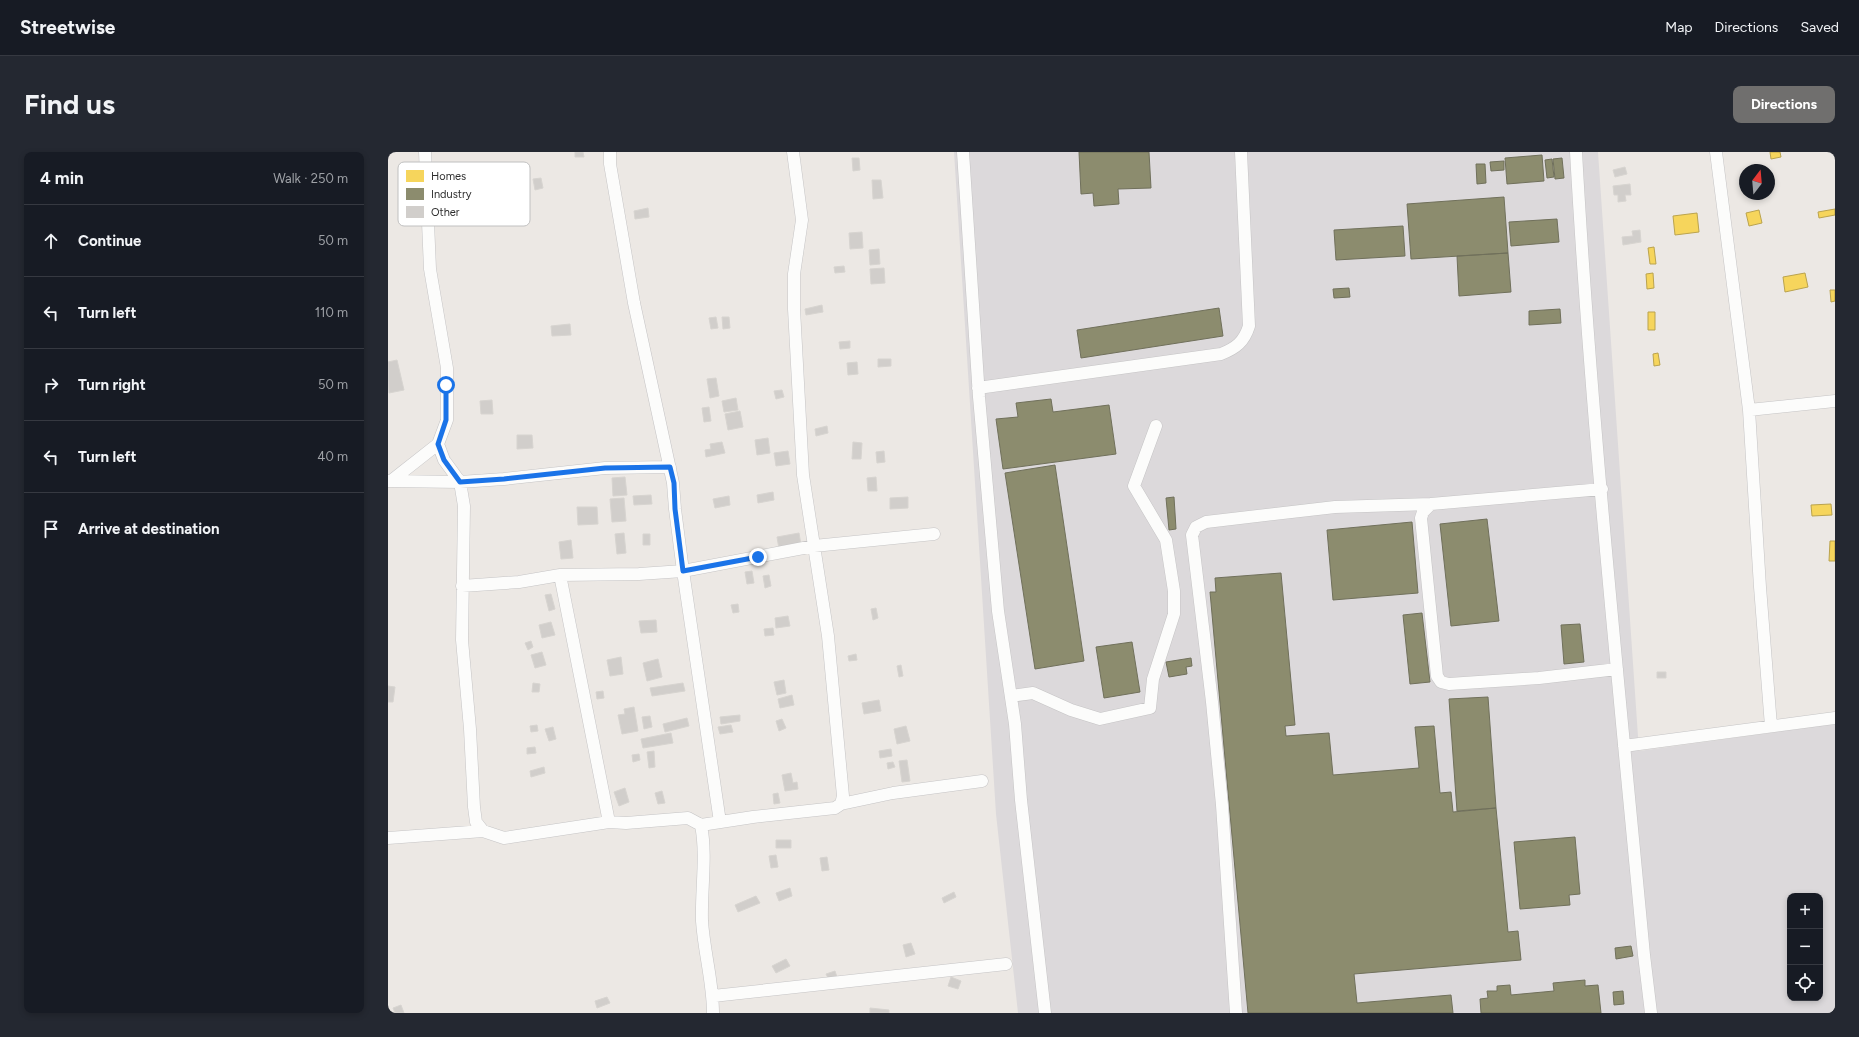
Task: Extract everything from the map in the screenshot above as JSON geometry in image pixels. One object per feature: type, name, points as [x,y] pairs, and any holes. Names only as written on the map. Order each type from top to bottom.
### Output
[{"type":"street","points":[[425,152],[425,162]]},
{"type":"street","points":[[610,152],[610,164],[634,303],[674,483],[675,509],[683,571],[720,822]]},
{"type":"street","points":[[794,152],[802,220],[794,274],[794,309],[803,474],[828,636],[843,796],[841,804]]},
{"type":"street","points":[[963,152],[978,388],[998,611],[1011,696],[1045,1013]]},
{"type":"street","points":[[978,388],[1220,354],[1237,347],[1245,338],[1249,326],[1241,152]]},
{"type":"street","points":[[1576,152],[1582,264],[1624,746],[1651,1013]]},
{"type":"street","points":[[1716,152],[1749,410],[1760,587],[1771,726]]},
{"type":"street","points":[[390,481],[438,444],[446,420],[447,368],[430,269],[428,226]]},
{"type":"street","points":[[1749,410],[1835,401]]},
{"type":"street","points":[[1011,696],[1034,692],[1071,710],[1100,719],[1150,708],[1153,679],[1174,614],[1174,591],[1166,540],[1134,486],[1156,426]]},
{"type":"street","points":[[438,444],[444,460],[460,482],[464,506],[462,640],[470,729],[474,807],[476,822],[483,831]]},
{"type":"street","points":[[390,481],[460,482],[512,479],[605,468],[670,467]]},
{"type":"street","points":[[1236,1013],[1221,789],[1192,535],[1196,527],[1206,522],[1335,507],[1431,504],[1602,489]]},
{"type":"street","points":[[1431,504],[1423,512],[1421,518],[1437,676],[1441,682],[1449,684],[1538,678],[1618,670]]},
{"type":"street","points":[[462,586],[518,582],[560,575],[639,574],[683,571],[814,546],[934,534]]},
{"type":"street","points":[[560,575],[609,822]]},
{"type":"street","points":[[1624,746],[1835,718]]},
{"type":"street","points":[[388,838],[483,831],[504,838],[609,822],[626,823],[688,818],[701,825],[753,817],[835,808],[841,804],[893,793],[982,781]]},
{"type":"street","points":[[701,825],[704,840],[702,922],[713,996],[712,1013]]},
{"type":"street","points":[[713,996],[1006,964]]},
{"type":"shaded area","points":[[954,152],[1598,152],[1639,751],[1835,724],[1835,1013],[1018,1013],[996,814]]},
{"type":"building: Homes","points":[[1770,152],[1780,152],[1781,157],[1771,159]]},
{"type":"building: Homes","points":[[1835,209],[1835,215],[1819,218],[1818,212]]},
{"type":"building: Homes","points":[[1759,210],[1762,223],[1749,226],[1746,213]]},
{"type":"building: Homes","points":[[1697,213],[1699,232],[1675,235],[1673,216]]},
{"type":"building: Homes","points":[[1654,247],[1656,264],[1650,264],[1648,248]]},
{"type":"building: Homes","points":[[1653,273],[1654,288],[1647,289],[1646,274]]},
{"type":"building: Homes","points":[[1805,273],[1808,287],[1785,292],[1783,277]]},
{"type":"building: Homes","points":[[1830,290],[1835,290],[1835,301],[1831,302]]},
{"type":"building: Homes","points":[[1648,312],[1655,312],[1655,330],[1648,330]]},
{"type":"building: Homes","points":[[1658,353],[1660,365],[1654,366],[1653,354]]},
{"type":"building: Homes","points":[[1831,504],[1832,515],[1812,516],[1811,505]]},
{"type":"building: Homes","points":[[1830,541],[1835,541],[1835,561],[1829,561]]},
{"type":"building: Industry","points":[[1079,152],[1149,152],[1151,188],[1118,189],[1119,204],[1094,206],[1093,193],[1081,194]]},
{"type":"building: Industry","points":[[1542,155],[1544,181],[1507,184],[1505,158]]},
{"type":"building: Industry","points":[[1562,158],[1564,178],[1555,179],[1553,159]]},
{"type":"building: Industry","points":[[1552,159],[1554,177],[1547,178],[1545,160]]},
{"type":"building: Industry","points":[[1504,161],[1504,170],[1491,171],[1490,162]]},
{"type":"building: Industry","points":[[1476,164],[1485,164],[1486,183],[1477,184]]},
{"type":"building: Industry","points":[[1504,197],[1508,253],[1411,259],[1407,204]]},
{"type":"building: Industry","points":[[1557,219],[1559,242],[1511,246],[1509,222]]},
{"type":"building: Industry","points":[[1403,226],[1405,256],[1336,260],[1334,230]]},
{"type":"building: Industry","points":[[1508,253],[1511,292],[1459,296],[1457,256]]},
{"type":"building: Industry","points":[[1349,288],[1350,297],[1334,298],[1333,289]]},
{"type":"building: Industry","points":[[1219,308],[1223,336],[1081,358],[1077,330]]},
{"type":"building: Industry","points":[[1560,309],[1561,323],[1529,325],[1529,311]]},
{"type":"building: Industry","points":[[1051,399],[1053,412],[1109,405],[1116,454],[1003,469],[996,419],[1018,417],[1016,403]]},
{"type":"building: Industry","points":[[1055,465],[1084,661],[1035,669],[1005,473]]},
{"type":"building: Industry","points":[[1174,497],[1176,529],[1169,530],[1166,498]]},
{"type":"building: Industry","points":[[1487,519],[1499,621],[1451,626],[1440,524]]},
{"type":"building: Industry","points":[[1412,522],[1418,593],[1333,600],[1327,530]]},
{"type":"building: Industry","points":[[1281,573],[1295,725],[1285,726],[1286,736],[1329,733],[1333,775],[1419,768],[1415,727],[1434,726],[1440,793],[1451,792],[1453,812],[1496,808],[1508,932],[1518,931],[1521,960],[1354,974],[1357,1003],[1451,995],[1453,1013],[1248,1013],[1210,592],[1216,592],[1215,578]]},
{"type":"building: Industry","points":[[1422,613],[1430,682],[1410,684],[1403,615]]},
{"type":"building: Industry","points":[[1580,624],[1584,662],[1564,664],[1561,625]]},
{"type":"building: Industry","points":[[1132,642],[1140,692],[1104,698],[1096,647]]},
{"type":"building: Industry","points":[[1191,658],[1192,666],[1186,667],[1187,674],[1169,677],[1166,662]]},
{"type":"building: Industry","points":[[1488,697],[1496,808],[1457,811],[1449,699]]},
{"type":"building: Industry","points":[[1575,837],[1580,894],[1569,895],[1570,905],[1520,909],[1514,842]]},
{"type":"building: Industry","points":[[1631,946],[1633,956],[1616,959],[1615,948]]},
{"type":"building: Industry","points":[[1585,980],[1585,986],[1598,985],[1601,1013],[1481,1013],[1480,999],[1488,998],[1487,991],[1497,991],[1497,986],[1510,985],[1511,995],[1554,991],[1553,983]]},
{"type":"building: Industry","points":[[1623,991],[1624,1004],[1614,1005],[1613,992]]},
{"type":"building: Other","points":[[575,152],[583,152],[584,157],[575,157]]},
{"type":"building: Other","points":[[852,158],[859,158],[860,170],[853,171]]},
{"type":"building: Other","points":[[1625,167],[1627,174],[1615,177],[1613,170]]},
{"type":"building: Other","points":[[541,178],[543,188],[535,190],[533,179]]},
{"type":"building: Other","points":[[872,180],[881,180],[883,198],[873,199]]},
{"type":"building: Other","points":[[1630,184],[1631,195],[1625,195],[1626,201],[1618,202],[1618,195],[1614,195],[1613,186]]},
{"type":"building: Other","points":[[648,208],[649,217],[635,219],[634,211]]},
{"type":"building: Other","points":[[1640,230],[1641,242],[1623,245],[1622,237],[1633,236],[1632,231]]},
{"type":"building: Other","points":[[862,232],[863,248],[850,249],[849,233]]},
{"type":"building: Other","points":[[879,249],[880,264],[870,265],[869,250]]},
{"type":"building: Other","points":[[844,266],[845,272],[835,273],[834,267]]},
{"type":"building: Other","points":[[884,268],[885,283],[871,284],[870,269]]},
{"type":"building: Other","points":[[822,305],[823,312],[806,315],[805,309]]},
{"type":"building: Other","points":[[716,317],[718,328],[711,329],[709,318]]},
{"type":"building: Other","points":[[722,317],[729,317],[730,328],[723,329]]},
{"type":"building: Other","points":[[570,324],[571,335],[552,336],[551,326]]},
{"type":"building: Other","points":[[850,341],[850,348],[840,349],[839,342]]},
{"type":"building: Other","points":[[878,359],[891,359],[891,366],[878,367]]},
{"type":"building: Other","points":[[397,360],[404,390],[389,393],[388,362]]},
{"type":"building: Other","points":[[857,362],[858,374],[848,375],[847,363]]},
{"type":"building: Other","points":[[716,378],[719,396],[710,398],[707,379]]},
{"type":"building: Other","points":[[782,390],[784,397],[776,399],[774,391]]},
{"type":"building: Other","points":[[736,398],[738,410],[724,412],[722,401]]},
{"type":"building: Other","points":[[492,400],[493,414],[481,414],[480,401]]},
{"type":"building: Other","points":[[709,407],[711,421],[704,422],[702,408]]},
{"type":"building: Other","points":[[740,411],[743,427],[728,430],[725,414]]},
{"type":"building: Other","points":[[827,426],[828,433],[816,436],[815,429]]},
{"type":"building: Other","points":[[517,435],[532,435],[533,448],[517,449]]},
{"type":"building: Other","points":[[768,438],[770,453],[757,455],[755,440]]},
{"type":"building: Other","points":[[722,442],[725,453],[706,457],[705,450],[711,449],[710,444]]},
{"type":"building: Other","points":[[853,442],[862,443],[861,459],[852,459]]},
{"type":"building: Other","points":[[788,451],[790,464],[776,466],[774,453]]},
{"type":"building: Other","points":[[884,451],[885,462],[877,463],[876,452]]},
{"type":"building: Other","points":[[625,477],[627,495],[613,496],[612,478]]},
{"type":"building: Other","points":[[876,477],[877,491],[868,491],[867,478]]},
{"type":"building: Other","points":[[773,492],[774,500],[758,503],[757,495]]},
{"type":"building: Other","points":[[651,495],[652,504],[634,505],[633,496]]},
{"type":"building: Other","points":[[729,496],[730,505],[715,508],[713,499]]},
{"type":"building: Other","points":[[908,497],[908,508],[890,509],[890,498]]},
{"type":"building: Other","points":[[624,498],[626,521],[612,522],[610,499]]},
{"type":"building: Other","points":[[577,507],[597,507],[598,524],[578,525]]},
{"type":"building: Other","points":[[624,533],[626,553],[617,554],[615,534]]},
{"type":"building: Other","points":[[799,533],[801,545],[779,549],[777,537]]},
{"type":"building: Other","points":[[643,534],[650,534],[650,545],[643,545]]},
{"type":"building: Other","points":[[571,540],[573,558],[561,559],[559,542]]},
{"type":"building: Other","points":[[752,571],[754,583],[747,584],[745,572]]},
{"type":"building: Other","points":[[769,575],[771,586],[765,588],[763,576]]},
{"type":"building: Other","points":[[551,594],[555,609],[549,611],[545,595]]},
{"type":"building: Other","points":[[738,604],[739,612],[733,613],[731,605]]},
{"type":"building: Other","points":[[876,608],[878,618],[873,620],[871,609]]},
{"type":"building: Other","points":[[788,616],[790,626],[776,628],[775,618]]},
{"type":"building: Other","points":[[656,620],[657,632],[641,633],[639,621]]},
{"type":"building: Other","points":[[551,622],[555,635],[542,638],[539,625]]},
{"type":"building: Other","points":[[773,628],[774,635],[765,636],[764,629]]},
{"type":"building: Other","points":[[531,641],[533,647],[528,650],[525,643]]},
{"type":"building: Other","points":[[542,652],[546,665],[535,668],[531,655]]},
{"type":"building: Other","points":[[856,654],[857,660],[849,661],[848,656]]},
{"type":"building: Other","points":[[621,657],[623,674],[610,676],[607,660]]},
{"type":"building: Other","points":[[658,659],[662,677],[647,681],[643,663]]},
{"type":"building: Other","points":[[901,665],[903,676],[899,677],[897,666]]},
{"type":"building: Other","points":[[1657,672],[1666,672],[1666,678],[1657,678]]},
{"type":"building: Other","points":[[784,680],[786,693],[777,695],[774,682]]},
{"type":"building: Other","points":[[533,683],[540,684],[539,692],[532,692]]},
{"type":"building: Other","points":[[683,683],[685,691],[652,696],[650,688]]},
{"type":"building: Other","points":[[388,686],[395,687],[393,702],[388,702]]},
{"type":"building: Other","points":[[603,691],[604,698],[597,699],[596,692]]},
{"type":"building: Other","points":[[792,695],[794,705],[780,708],[778,699]]},
{"type":"building: Other","points":[[879,700],[881,711],[864,714],[862,703]]},
{"type":"building: Other","points":[[634,707],[638,731],[622,734],[618,715],[625,714],[624,709]]},
{"type":"building: Other","points":[[740,715],[740,721],[721,724],[720,717]]},
{"type":"building: Other","points":[[650,716],[652,727],[644,729],[642,717]]},
{"type":"building: Other","points":[[687,718],[689,726],[665,732],[663,724]]},
{"type":"building: Other","points":[[782,719],[786,728],[779,731],[776,721]]},
{"type":"building: Other","points":[[537,725],[538,731],[531,732],[530,726]]},
{"type":"building: Other","points":[[731,725],[733,732],[720,734],[718,727]]},
{"type":"building: Other","points":[[906,726],[910,741],[897,744],[894,729]]},
{"type":"building: Other","points":[[553,727],[556,739],[549,741],[545,729]]},
{"type":"building: Other","points":[[671,733],[673,743],[643,748],[641,739]]},
{"type":"building: Other","points":[[535,747],[536,753],[527,754],[527,748]]},
{"type":"building: Other","points":[[891,749],[892,756],[880,758],[879,751]]},
{"type":"building: Other","points":[[654,751],[655,767],[649,768],[647,752]]},
{"type":"building: Other","points":[[639,754],[640,760],[633,762],[632,755]]},
{"type":"building: Other","points":[[907,760],[910,781],[902,782],[899,761]]},
{"type":"building: Other","points":[[893,762],[895,767],[888,769],[887,763]]},
{"type":"building: Other","points":[[544,767],[545,773],[531,777],[530,771]]},
{"type":"building: Other","points":[[791,773],[793,783],[797,782],[798,789],[785,791],[782,775]]},
{"type":"building: Other","points":[[625,788],[629,802],[619,806],[614,792]]},
{"type":"building: Other","points":[[662,791],[665,803],[658,804],[655,793]]},
{"type":"building: Other","points":[[778,793],[780,803],[774,804],[773,794]]},
{"type":"building: Other","points":[[776,840],[791,840],[791,848],[776,848]]},
{"type":"building: Other","points":[[776,855],[778,867],[771,868],[769,856]]},
{"type":"building: Other","points":[[827,857],[829,870],[822,871],[820,858]]},
{"type":"building: Other","points":[[790,888],[792,896],[779,901],[776,893]]},
{"type":"building: Other","points":[[954,892],[956,897],[944,903],[942,898]]},
{"type":"building: Other","points":[[756,896],[760,903],[738,912],[735,905]]},
{"type":"building: Other","points":[[911,943],[915,954],[906,957],[903,945]]},
{"type":"building: Other","points":[[786,959],[790,966],[776,973],[772,966]]},
{"type":"building: Other","points":[[835,971],[837,977],[829,980],[826,974]]},
{"type":"building: Other","points":[[951,977],[961,981],[958,989],[948,986]]},
{"type":"building: Other","points":[[607,997],[610,1003],[597,1008],[595,1001]]},
{"type":"building: Other","points":[[401,1005],[404,1013],[395,1013],[393,1008]]},
{"type":"building: Other","points":[[870,1008],[889,1010],[889,1013],[870,1013]]},
{"type":"route","points":[[446,385],[446,420],[438,444],[444,460],[460,482],[550,475],[605,468],[670,467],[674,483],[675,509],[683,571],[758,557]]}]
